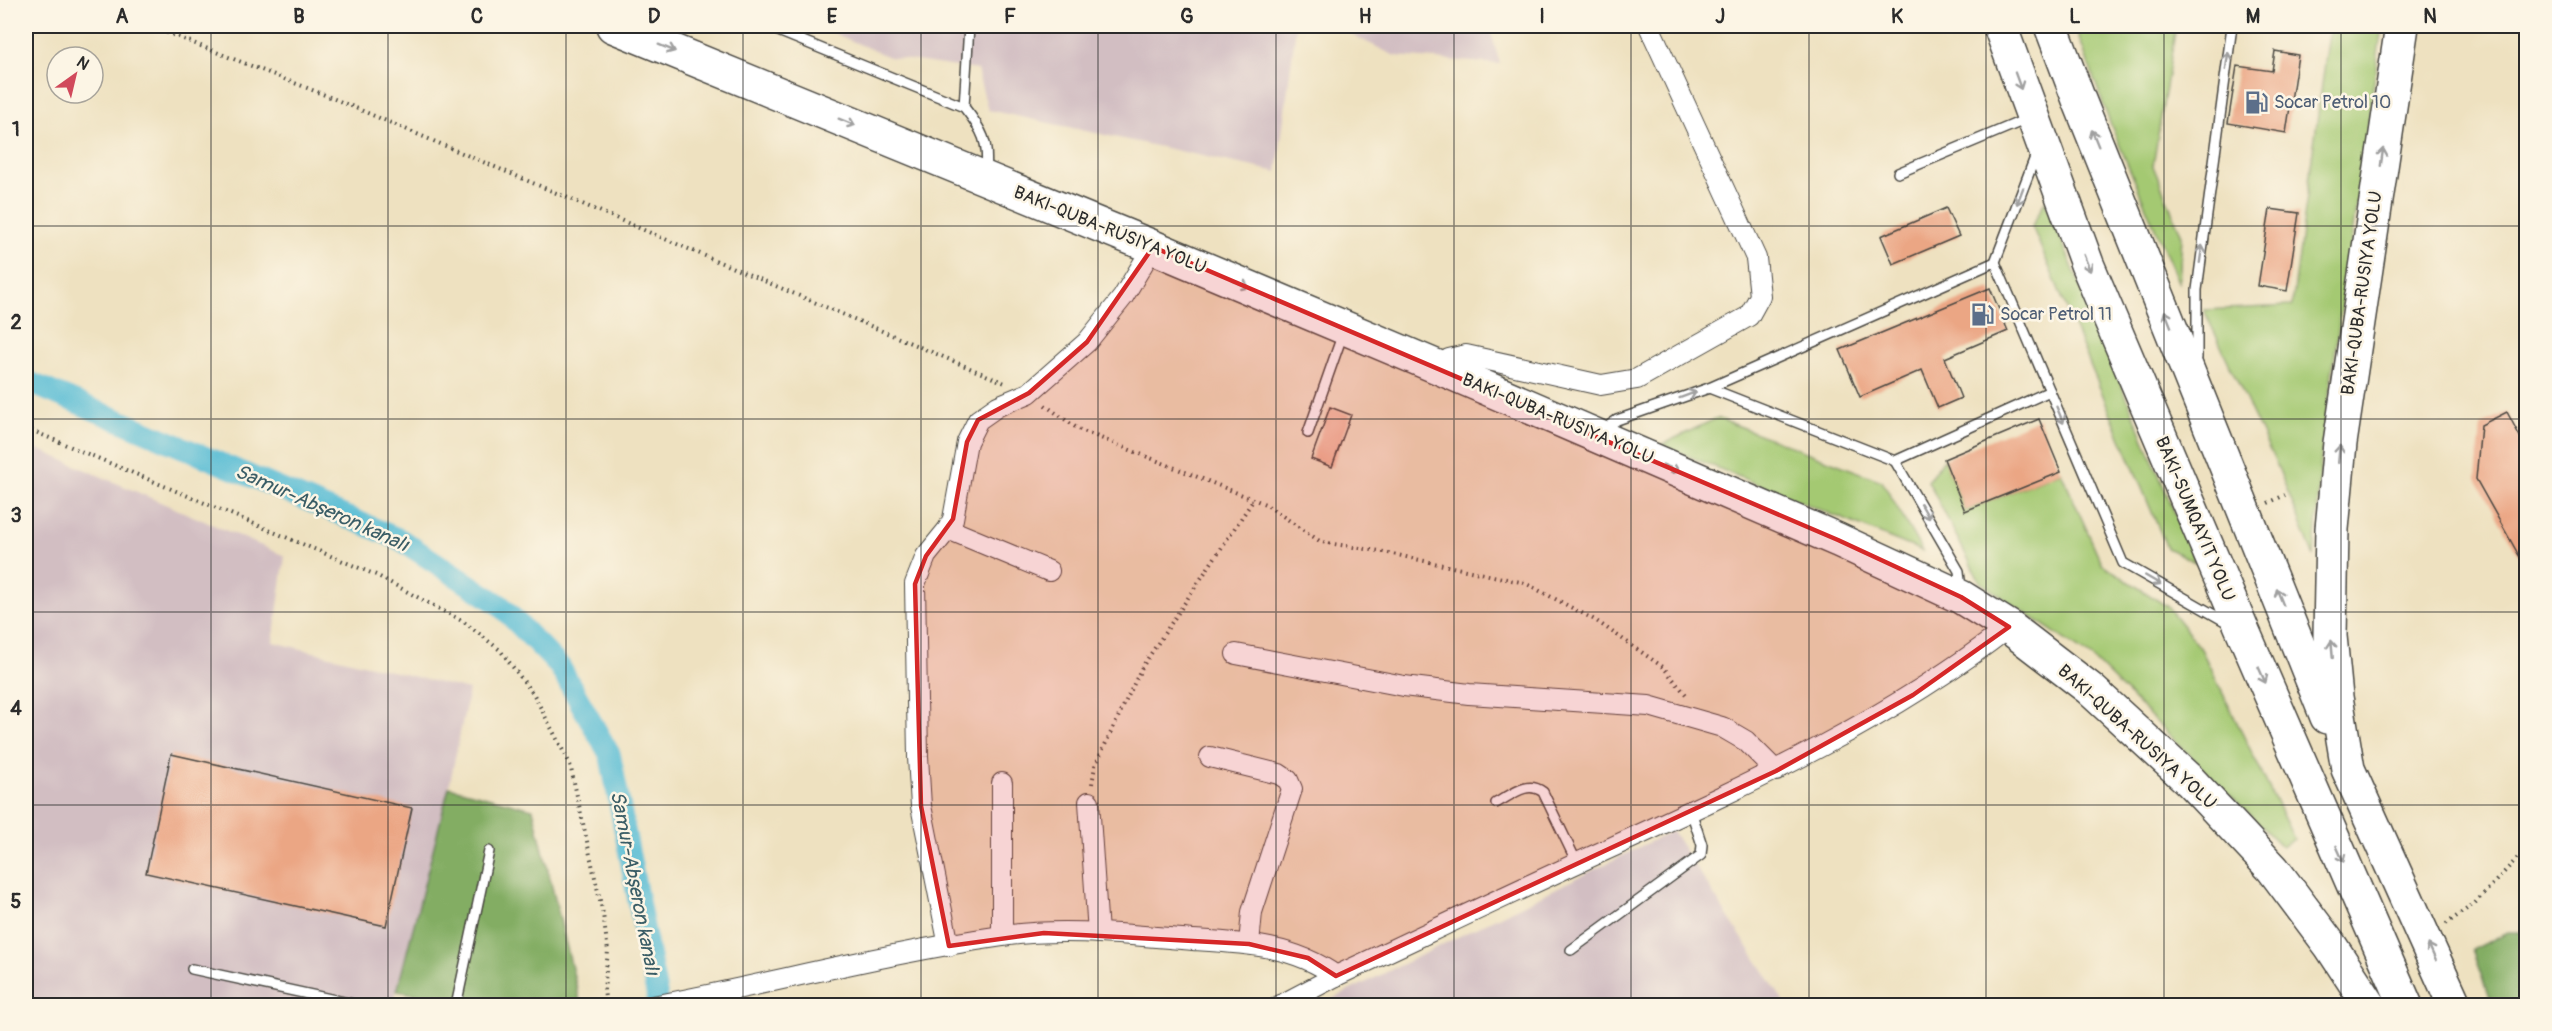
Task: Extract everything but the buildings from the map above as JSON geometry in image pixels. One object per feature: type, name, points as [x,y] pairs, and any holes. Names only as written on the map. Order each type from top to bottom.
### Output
[{"type":"highway","points":[[613,26],[1153,247],[1440,368],[1838,540],[1961,597],[2009,627],[2090,689],[2190,781],[2273,869],[2330,945],[2370,1005]]},
{"type":"highway","points":[[2000,26],[2087,264],[2243,631],[2406,1005]]},
{"type":"highway","points":[[2051,26],[2083,111],[2348,769],[2455,1005]]},
{"type":"highway","points":[[2348,769],[2336,697],[2330,636],[2332,529],[2340,443],[2402,26]]},
{"type":"street","points":[[1440,368],[1449,359],[1466,355],[1601,385],[1637,379],[1749,315],[1760,296],[1756,258],[1649,26]]},
{"type":"street","points":[[949,946],[921,806],[915,584],[926,556],[948,529],[953,519],[967,442],[978,420],[998,406],[1029,393],[1087,342],[1110,315],[1153,247]]},
{"type":"street","points":[[948,529],[1049,571]]},
{"type":"street","points":[[1279,1005],[1576,863],[1776,771],[1913,695],[1962,663],[2009,627]]},
{"type":"street","points":[[1236,654],[1404,686],[1469,694],[1649,706],[1722,727],[1746,741],[1776,771]]},
{"type":"street","points":[[1210,757],[1279,774],[1288,780],[1292,789],[1252,912],[1249,944]]},
{"type":"street","points":[[1002,783],[1002,936]]},
{"type":"street","points":[[1089,802],[1098,933]]},
{"type":"street","points":[[653,1005],[1002,936],[1098,933],[1249,944],[1288,951],[1308,958],[1336,976]]},
{"type":"lane","points":[[765,26],[963,107],[981,128],[988,151],[986,178]]},
{"type":"lane","points":[[963,107],[969,26]]},
{"type":"lane","points":[[2199,396],[2196,336],[2197,290],[2232,26]]},
{"type":"lane","points":[[1898,173],[2036,129]]},
{"type":"lane","points":[[2036,129],[1995,262],[2123,563],[2243,631]]},
{"type":"lane","points":[[1596,435],[1617,420],[1709,388],[1995,262]]},
{"type":"lane","points":[[1308,433],[1345,328]]},
{"type":"lane","points":[[1709,388],[1895,461],[1959,571],[1961,597]]},
{"type":"lane","points":[[1895,461],[2050,391]]},
{"type":"lane","points":[[1496,803],[1529,786],[1543,792],[1576,863]]},
{"type":"lane","points":[[1571,950],[1701,855],[1702,845],[1690,811]]},
{"type":"lane","points":[[456,1005],[489,851]]},
{"type":"lane","points":[[192,969],[363,1005]]},
{"type":"path","points":[[150,26],[325,94],[1029,393],[1078,429],[1265,504],[1322,542],[1379,551],[1525,584],[1595,620],[1663,667],[1685,691],[1700,721]]},
{"type":"path","points":[[26,428],[376,575],[464,622],[500,650],[534,695],[570,764],[603,914],[608,951],[604,990],[606,1005]]},
{"type":"path","points":[[1089,802],[1095,766],[1142,667],[1254,500]]},
{"type":"path","points":[[2425,938],[2469,908],[2526,849]]},
{"type":"highlighted area","points":[[1153,247],[1838,540],[1961,597],[2009,627],[1913,695],[1776,771],[1336,976],[1308,958],[1249,944],[1044,933],[949,946],[921,806],[915,584],[926,556],[953,519],[967,442],[978,420],[1029,393],[1087,342]]},
{"type":"shaded area","points":[[817,26],[1296,26],[1277,172],[988,110],[977,70],[889,57]]},
{"type":"shaded area","points":[[1334,26],[1489,26],[1500,64],[1395,56]]},
{"type":"shaded area","points":[[26,444],[285,556],[273,642],[469,690],[449,787],[393,1005],[26,1005]]},
{"type":"shaded area","points":[[1672,831],[1786,1005],[1318,1006]]},
{"type":"green space","points":[[2075,26],[2176,26],[2153,166],[2182,236],[2179,284],[2110,123]]},
{"type":"green space","points":[[2330,26],[2382,26],[2322,444],[2314,557],[2279,470],[2204,310],[2292,306]]},
{"type":"green space","points":[[2045,201],[2195,562],[2167,548],[2032,226]]},
{"type":"green space","points":[[1717,418],[1882,481],[1922,551],[1661,445]]},
{"type":"green space","points":[[1944,459],[1965,511],[2061,472],[2102,564],[2168,607],[2201,649],[2294,839],[2282,847],[2092,658],[1980,582],[1928,481]]},
{"type":"green space","points":[[449,787],[533,809],[581,1005],[476,1005],[397,991]]},
{"type":"green space","points":[[2508,932],[2526,932],[2526,1005],[2492,1005],[2472,950]]},
{"type":"waterway","name":"Samur-Abşeron kanalı","points":[[26,381],[401,540],[500,605],[560,667],[610,755],[659,1006]]},
{"type":"place","name":"Socar Petrol 10","points":[[2256,102]]},
{"type":"place","name":"Socar Petrol 11","points":[[1982,314]]}]
